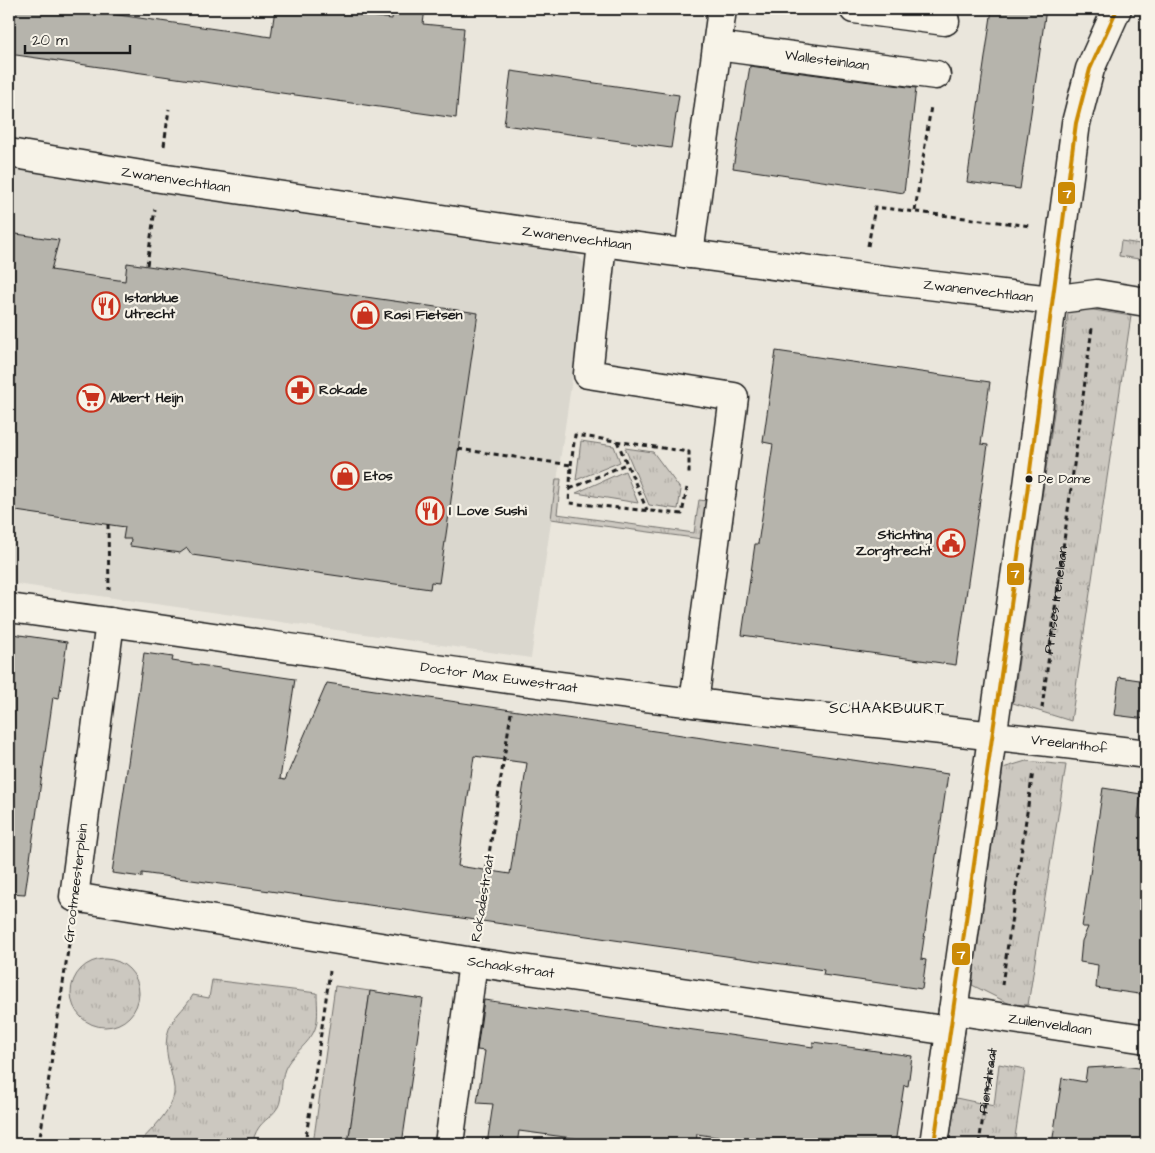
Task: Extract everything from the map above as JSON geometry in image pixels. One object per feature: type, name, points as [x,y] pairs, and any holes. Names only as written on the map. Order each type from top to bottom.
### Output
[{"type":"street","points":[[689,254],[722,9]]},
{"type":"street","points":[[854,9],[945,21]]},
{"type":"street","points":[[934,1144],[1027,493],[1051,300],[1079,114],[1090,69],[1117,9]]},
{"type":"street","name":"Wallesteinlaan","points":[[718,46],[936,75]]},
{"type":"street","name":"Zwanenvechtlaan","points":[[9,154],[602,243],[862,277],[1051,300],[1097,294],[1146,302]]},
{"type":"street","points":[[602,243],[588,374],[734,397],[694,703]]},
{"type":"street","name":"Doctor Max Euwestraat","points":[[9,608],[516,681],[991,736]]},
{"type":"street","name":"Grootmeesterplein","points":[[74,897],[110,622]]},
{"type":"street","name":"Vreelanthof","points":[[991,736],[1146,754]]},
{"type":"street","name":"Schaakstraat","points":[[74,897],[473,962],[951,1020]]},
{"type":"street","name":"Rokadestraat","points":[[449,1144],[473,962]]},
{"type":"street","name":"Zuilenveldlaan","points":[[951,1020],[997,1017],[1146,1039]]},
{"type":"path","points":[[915,212],[936,75]]},
{"type":"path","points":[[862,277],[875,207],[1061,230]]},
{"type":"path","name":"Prinses Irenelaan","points":[[997,1017],[1038,740],[1097,294]]},
{"type":"path","points":[[575,435],[689,452],[689,479],[682,514],[569,503],[571,465],[575,435]]},
{"type":"path","points":[[617,440],[647,510]]},
{"type":"path","points":[[458,449],[571,465]]},
{"type":"path","points":[[569,489],[626,464]]},
{"type":"path","points":[[689,479],[723,482]]},
{"type":"path","points":[[108,524],[110,622]]},
{"type":"path","name":"Rokadestraat","points":[[473,962],[516,681]]},
{"type":"path","name":"Grootmeesterplein","points":[[39,1144],[74,897]]},
{"type":"path","points":[[304,1144],[335,938]]},
{"type":"path","name":"Pionstraat","points":[[979,1144],[997,1017]]},
{"type":"shaded area","points":[[9,168],[156,193],[570,253],[579,257],[587,266],[587,277],[531,658],[9,583]]},
{"type":"green space","points":[[1121,241],[1146,245],[1146,260],[1119,256]]},
{"type":"green space","points":[[1069,306],[1131,316],[1071,721],[1013,703]]},
{"type":"green space","points":[[581,441],[614,446],[620,462],[576,480]]},
{"type":"green space","points":[[625,448],[653,452],[681,490],[678,509],[649,505]]},
{"type":"green space","points":[[625,471],[638,503],[576,493]]},
{"type":"green space","points":[[556,479],[561,479],[557,514],[694,533],[699,500],[707,501],[702,539],[551,519]]},
{"type":"green space","points":[[1026,761],[1066,765],[1028,1005],[1010,1004],[972,985],[1003,768]]},
{"type":"green space","points":[[112,959],[124,965],[133,974],[139,986],[137,1006],[129,1017],[112,1027],[98,1027],[81,1017],[73,1006],[71,986],[81,969],[92,961]]},
{"type":"green space","points":[[212,980],[317,993],[318,1015],[315,1030],[285,1069],[282,1079],[280,1103],[256,1131],[254,1137],[257,1144],[138,1144],[169,1108],[174,1094],[166,1043],[171,1023],[193,995],[209,998]]},
{"type":"green space","points":[[335,986],[370,991],[348,1144],[313,1144]]},
{"type":"green space","points":[[999,1064],[1025,1069],[1014,1144],[949,1144],[956,1098],[994,1106]]},
{"type":"building","points":[[9,9],[77,9],[271,37],[275,9],[319,9],[392,19],[393,9],[425,9],[423,24],[464,28],[456,118],[9,54]]},
{"type":"building","points":[[992,9],[1046,9],[1020,189],[967,182]]},
{"type":"building","points":[[750,66],[916,88],[904,193],[733,168]]},
{"type":"building","points":[[511,71],[679,95],[671,148],[504,125]]},
{"type":"building","points":[[9,233],[59,240],[51,270],[125,281],[127,263],[478,313],[439,583],[431,582],[430,589],[192,555],[187,548],[180,553],[130,546],[131,539],[123,539],[125,527],[9,510]]},
{"type":"building","points":[[776,351],[990,382],[981,444],[988,445],[956,665],[742,635],[755,544],[758,544],[773,444],[763,442]]},
{"type":"building","points":[[13,634],[67,642],[59,698],[53,697],[25,894],[9,893],[9,665]]},
{"type":"building","points":[[144,653],[173,657],[172,661],[295,679],[280,779],[285,780],[327,683],[948,774],[921,959],[926,960],[922,989],[823,975],[824,970],[461,918],[142,873],[142,877],[112,873]],"holes":[[[474,756],[527,763],[510,874],[458,866]]]},
{"type":"building","points":[[1119,677],[1146,681],[1146,719],[1114,715]]},
{"type":"building","points":[[1103,788],[1141,794],[1138,818],[1146,819],[1146,995],[1096,988],[1098,965],[1080,962],[1082,941],[1088,927],[1082,927]]},
{"type":"building","points":[[370,991],[423,999],[402,1144],[348,1144]]},
{"type":"building","points":[[484,1000],[813,1047],[813,1042],[912,1056],[908,1086],[904,1085],[895,1144],[829,1144],[789,1138],[788,1144],[763,1144],[697,1134],[696,1144],[618,1144],[519,1131],[517,1144],[487,1144],[493,1104],[477,1103],[485,1051],[477,1050]]},
{"type":"building","points":[[1124,1066],[1146,1069],[1146,1144],[1052,1144],[1062,1078],[1085,1082],[1087,1068]]},
{"type":"transit line","name":"7","points":[[934,1144],[1027,493],[1076,123],[1090,69],[1117,9]]},
{"type":"place","name":"Istanblue Utrecht","points":[[106,306]]},
{"type":"place","name":"Rasi Fietsen","points":[[365,315]]},
{"type":"place","name":"Rokade","points":[[300,390]]},
{"type":"place","name":"Albert Heijn","points":[[91,398]]},
{"type":"place","name":"Etos","points":[[345,476]]},
{"type":"place","name":"De Dame","points":[[1029,479]]},
{"type":"place","name":"I Love Sushi","points":[[430,511]]},
{"type":"place","name":"Stichting Zorgtrecht","points":[[951,543]]},
{"type":"district","name":"SCHAAKBUURT","points":[[887,708]]}]
